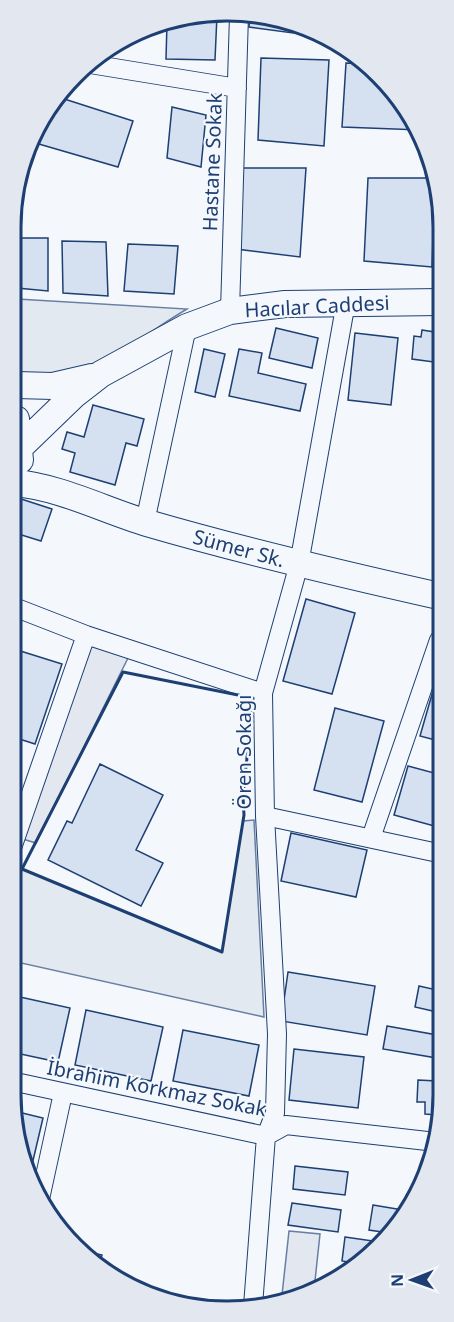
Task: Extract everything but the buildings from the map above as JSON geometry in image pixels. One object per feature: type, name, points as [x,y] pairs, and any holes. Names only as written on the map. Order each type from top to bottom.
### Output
[{"type":"street","name":"Hastane Sokak","points":[[230,310],[239,21]]},
{"type":"street","points":[[100,66],[237,88]]},
{"type":"street","name":"Ören Sokağı","points":[[254,1299],[266,1136],[275,1113],[277,1034],[265,816],[263,693],[299,564],[346,302]]},
{"type":"street","name":"Hacılar Caddesi","points":[[101,374],[186,327],[230,310],[285,304],[433,302]]},
{"type":"street","points":[[145,522],[186,327]]},
{"type":"street","points":[[21,386],[53,386],[101,374]]},
{"type":"street","points":[[41,488],[22,468],[21,435],[101,374]]},
{"type":"street","name":"Sümer Sk.","points":[[21,484],[41,488],[145,522],[299,564],[433,595]]},
{"type":"street","points":[[21,610],[86,635],[263,693]]},
{"type":"street","points":[[21,822],[86,635]]},
{"type":"street","points":[[371,838],[433,657]]},
{"type":"street","points":[[265,816],[433,852]]},
{"type":"street","name":"İbrahim Korkmaz Sokak","points":[[21,1083],[266,1136],[286,1125],[427,1141]]},
{"type":"street","points":[[43,1186],[63,1093]]},
{"type":"shaded area","points":[[21,299],[187,309],[102,361],[72,372],[21,372]]},
{"type":"shaded area","points":[[86,635],[132,650],[36,843],[21,838],[21,823]]},
{"type":"shaded area","points":[[254,820],[264,1017],[21,963],[22,869],[222,952],[243,821]]},
{"type":"shaded area","points":[[289,1231],[320,1234],[315,1281],[282,1293]]},
{"type":"wall","points":[[123,672],[253,698],[243,797],[244,815],[222,952],[22,869],[123,672]]}]
